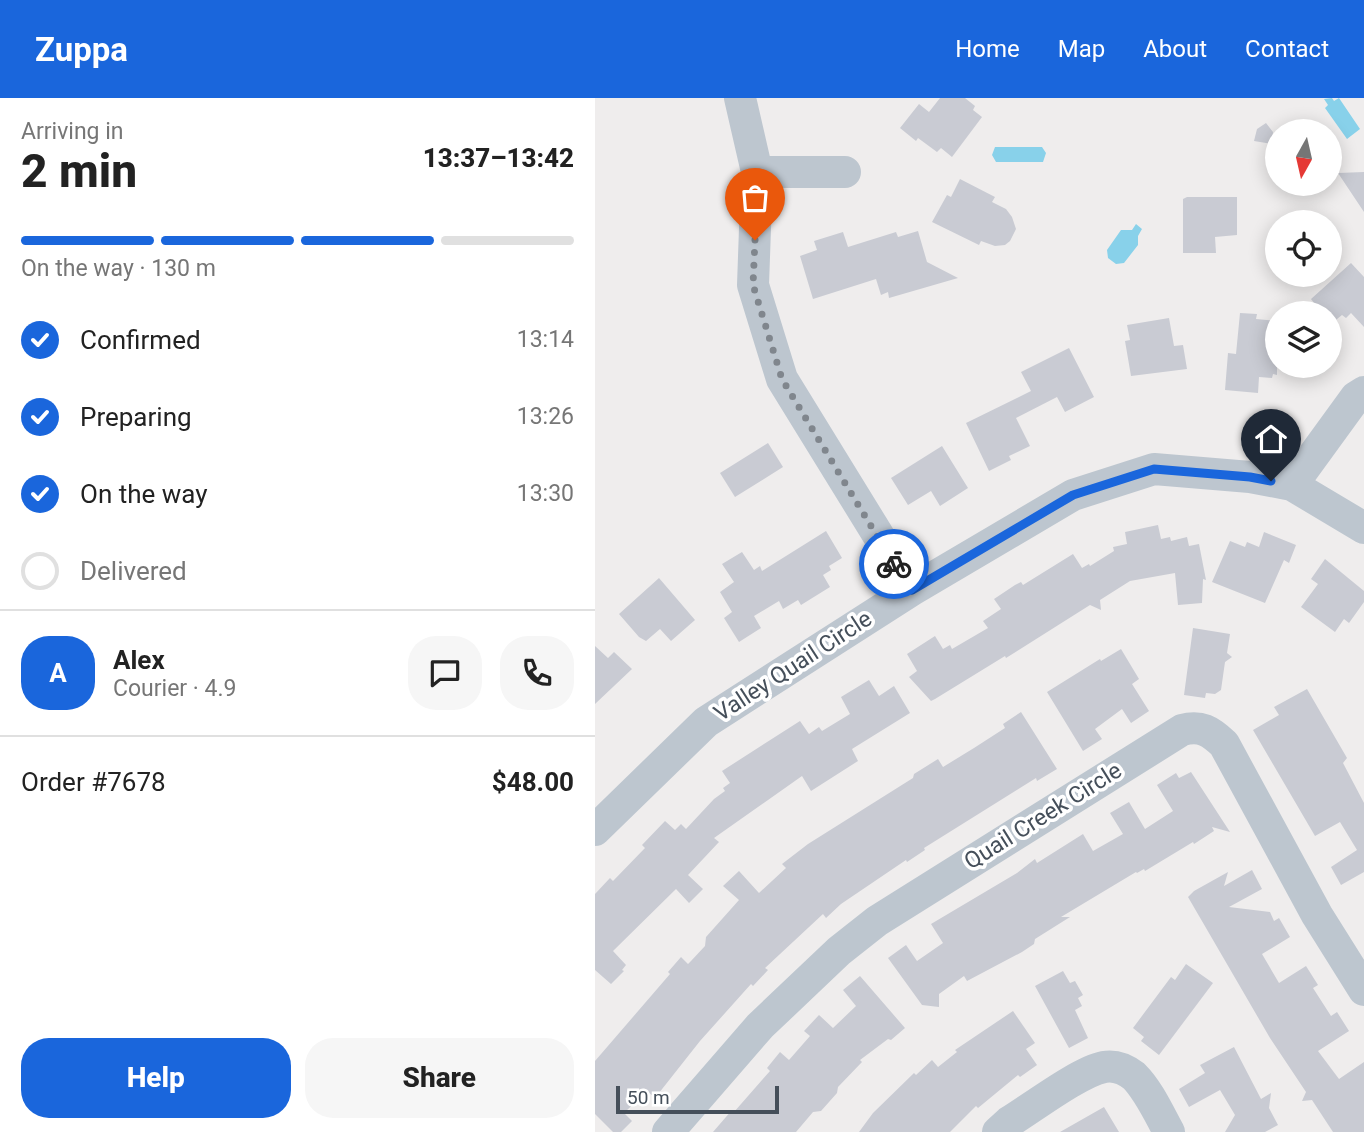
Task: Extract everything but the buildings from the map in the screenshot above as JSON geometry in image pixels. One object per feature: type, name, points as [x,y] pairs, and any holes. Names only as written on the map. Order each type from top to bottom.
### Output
[{"type":"street","points":[[740,98],[757,172],[753,285],[782,379],[912,590]]},
{"type":"street","points":[[757,172],[845,172]]},
{"type":"street","points":[[1292,485],[1356,397],[1364,392]]},
{"type":"street","name":"Valley Quail Circle","points":[[595,830],[706,722],[912,590],[1073,495],[1154,469],[1250,477],[1292,485],[1364,528]]},
{"type":"street","name":"Quail Creek Circle","points":[[668,1132],[787,998],[877,921],[1182,730],[1196,726],[1211,732],[1224,744],[1317,915],[1364,990]]},
{"type":"street","points":[[998,1132],[1009,1122],[1090,1071],[1106,1066],[1121,1068],[1133,1075],[1169,1132]]},
{"type":"water","points":[[1332,98],[1334,101],[1339,98],[1360,129],[1347,139],[1342,132],[1342,119],[1333,119],[1325,108],[1328,105],[1324,99]]},
{"type":"water","points":[[995,147],[1042,147],[1046,153],[1043,162],[996,162],[992,155]]},
{"type":"water","points":[[1136,224],[1142,229],[1138,236],[1138,245],[1124,263],[1116,264],[1108,258],[1107,250],[1121,230],[1132,230]]},
{"type":"way so far","points":[[755,240],[753,285],[782,379],[894,564]]},
{"type":"route","points":[[894,564],[912,590],[1073,495],[1154,469],[1271,481]]}]
